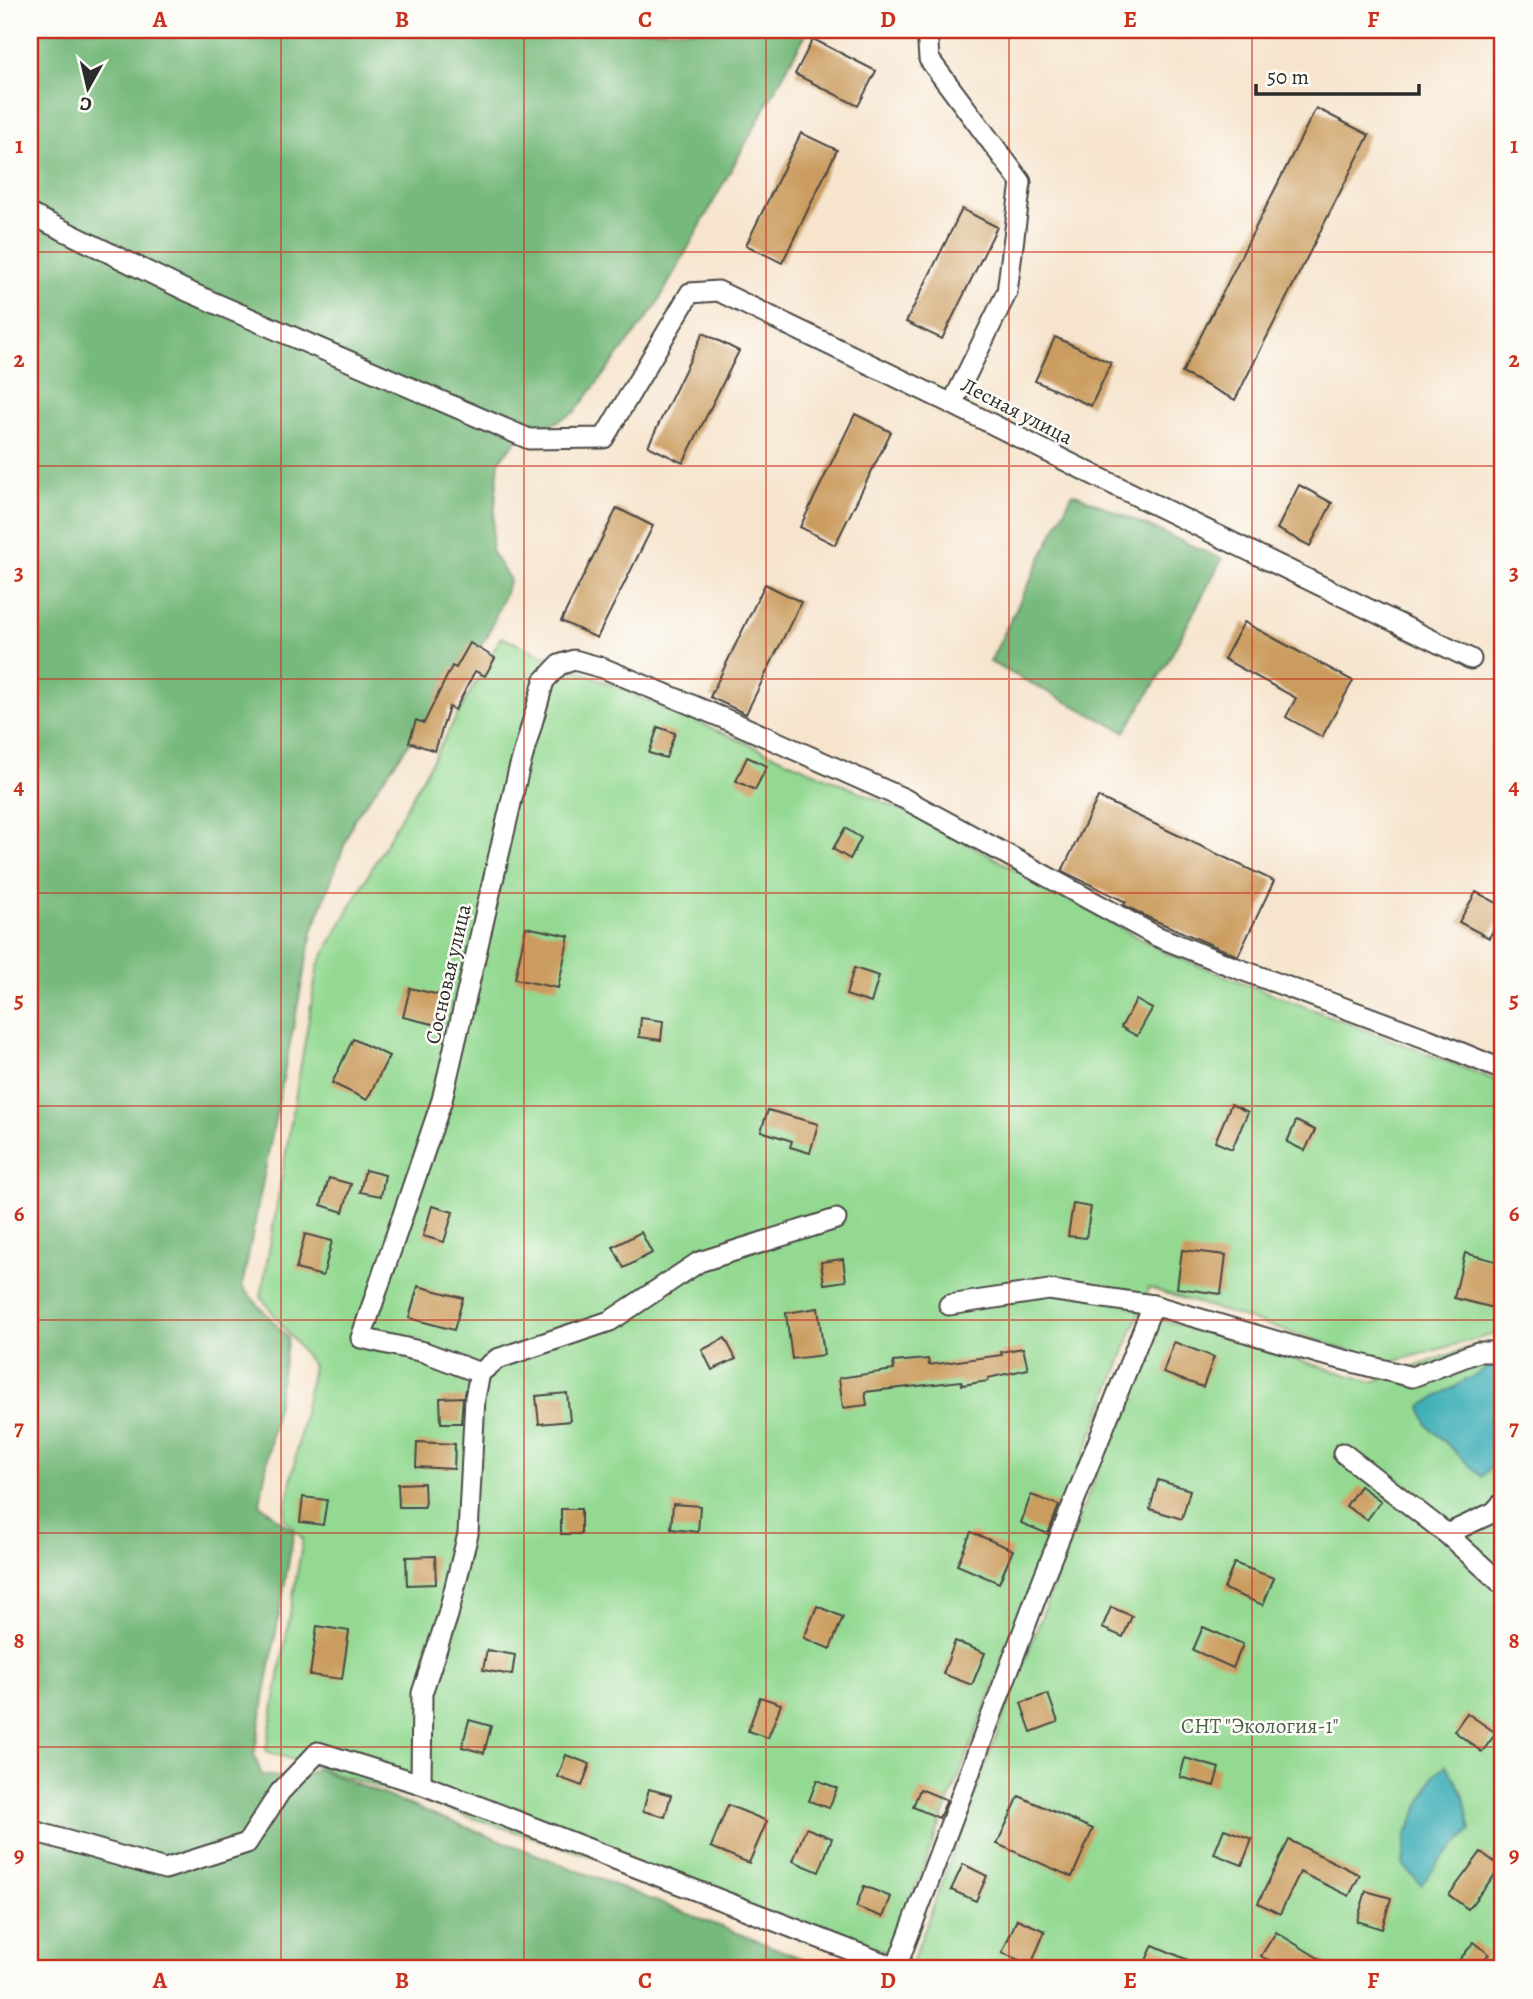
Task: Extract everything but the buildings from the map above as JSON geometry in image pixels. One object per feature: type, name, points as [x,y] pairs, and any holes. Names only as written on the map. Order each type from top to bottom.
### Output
[{"type":"street","points":[[927,30],[929,59],[1021,182],[1007,292],[953,404]]},
{"type":"street","name":"Лесная улица","points":[[30,214],[187,291],[529,439],[604,438],[690,293],[719,291],[1471,659]]},
{"type":"street","name":"Сосновая улица","points":[[480,1373],[424,1352],[361,1338],[443,1100],[518,773],[544,681],[559,665],[574,660],[603,668],[735,723],[905,799],[1156,936],[1503,1070]]},
{"type":"street","points":[[421,1784],[422,1693],[448,1615],[468,1534],[475,1398],[480,1373],[497,1359],[610,1321],[699,1262],[836,1219]]},
{"type":"street","points":[[949,1305],[1049,1290],[1153,1305],[1317,1353],[1412,1377],[1478,1352],[1503,1352]]},
{"type":"street","points":[[30,1830],[165,1869],[247,1843],[280,1792],[318,1752],[421,1784],[897,1968],[1043,1580],[1153,1305]]},
{"type":"street","points":[[1343,1453],[1447,1534],[1503,1584]]},
{"type":"street","points":[[1447,1534],[1494,1512],[1503,1502]]},
{"type":"green space","points":[[30,30],[808,30],[656,306],[575,412],[554,423],[527,428],[499,461],[491,551],[510,580],[488,635],[354,819],[312,932],[242,1287],[288,1338],[260,1504],[294,1532],[254,1755],[262,1775],[296,1779],[318,1769],[829,1969],[30,1969]]},
{"type":"green space","points":[[1073,493],[1222,559],[1166,665],[1125,732],[990,662]]},
{"type":"green space","points":[[501,637],[927,821],[1166,953],[1503,1083],[1503,1335],[1491,1335],[1388,1363],[1149,1288],[890,1953],[266,1751],[303,1539],[284,1518],[313,1366],[261,1297],[318,965]]},
{"type":"green space","name":"СНТ \"Экология-1\"","points":[[1156,1318],[1372,1382],[1474,1346],[1503,1347],[1503,1969],[926,1969],[912,1963]]},
{"type":"water","points":[[1498,1362],[1503,1366],[1503,1451],[1482,1477],[1427,1425],[1421,1406]]},
{"type":"water","points":[[1446,1765],[1463,1793],[1471,1830],[1421,1885],[1403,1865],[1406,1836],[1433,1776]]}]
